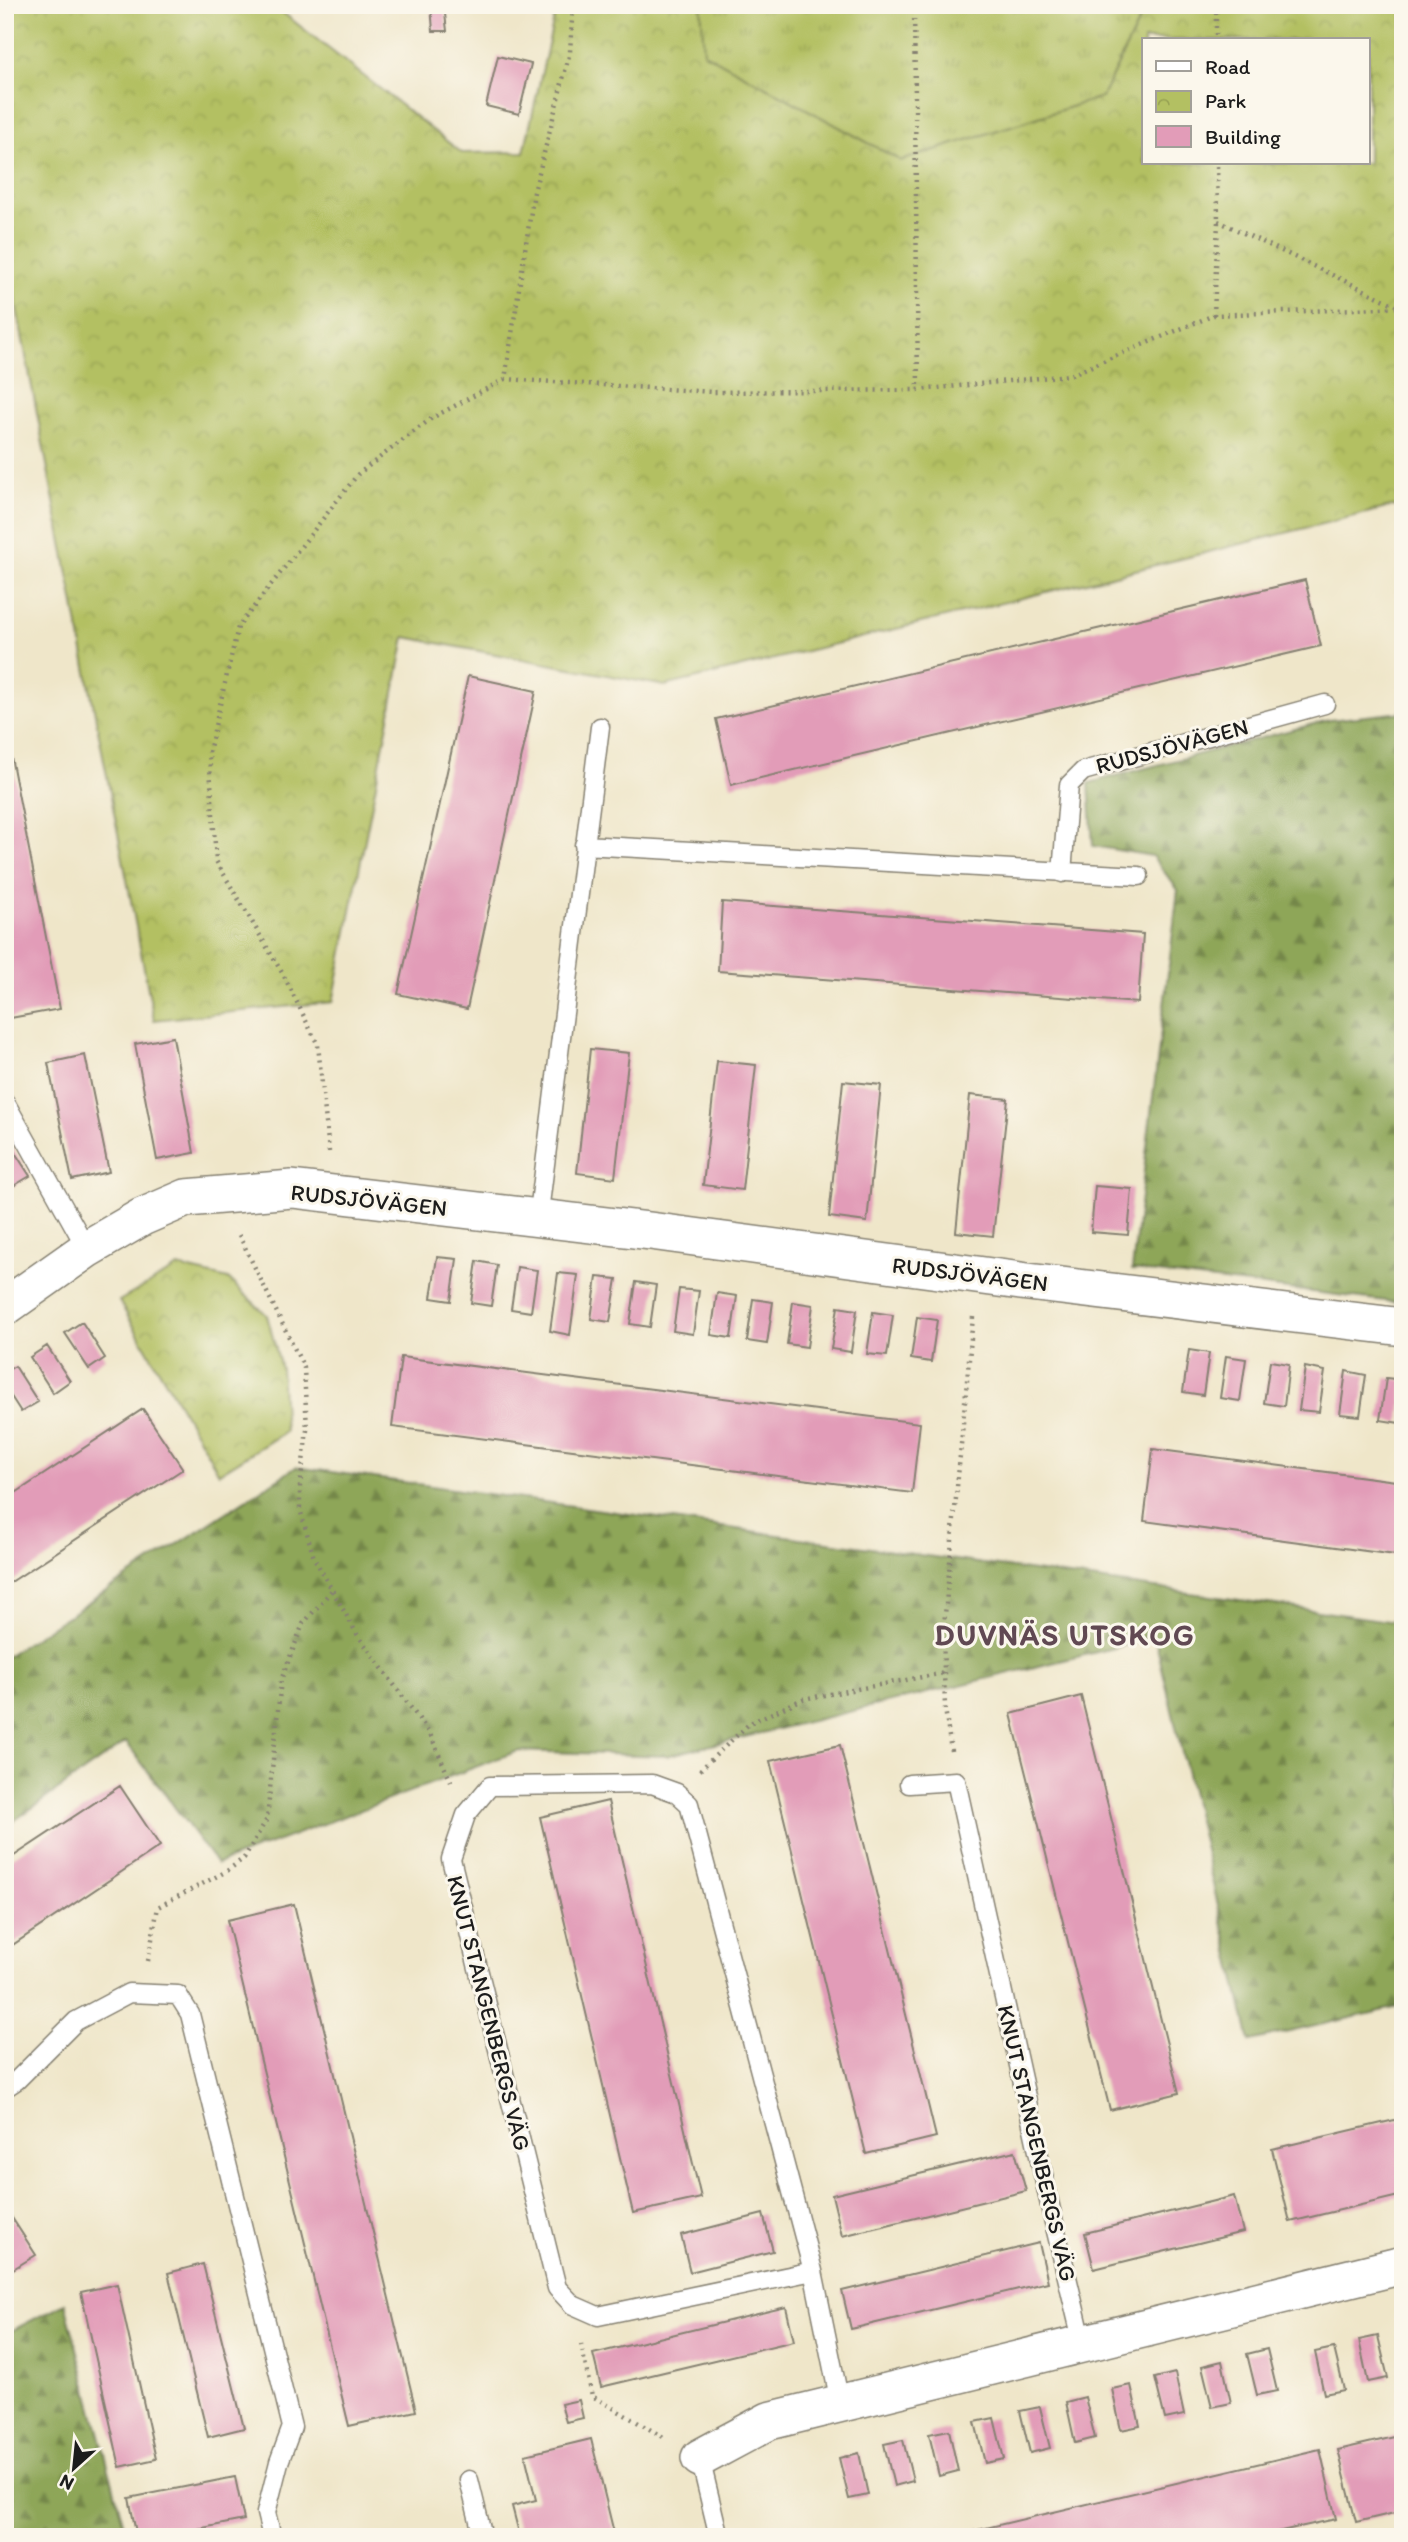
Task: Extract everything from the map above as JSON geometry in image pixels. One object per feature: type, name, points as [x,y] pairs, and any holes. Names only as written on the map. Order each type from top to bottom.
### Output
[{"type":"street","name":"RUDSJÖVÄGEN","points":[[5,1307],[87,1249],[142,1217],[186,1198],[292,1189],[1403,1327]]},
{"type":"street","points":[[700,2459],[769,2421],[1403,2265]]},
{"type":"lane","name":"RUDSJÖVÄGEN","points":[[1062,873],[1069,785],[1083,771],[1325,704]]},
{"type":"lane","points":[[538,1220],[600,727]]},
{"type":"lane","points":[[584,845],[1139,876]]},
{"type":"lane","points":[[5,1102],[87,1249]]},
{"type":"lane","points":[[909,1784],[956,1782]]},
{"type":"lane","name":"KNUT STANGENBERGS VÄG","points":[[956,1782],[1083,2344]]},
{"type":"lane","name":"KNUT STANGENBERGS VÄG","points":[[573,2305],[557,2288],[451,1859],[466,1815],[489,1786],[652,1784],[677,1793]]},
{"type":"lane","points":[[677,1793],[690,1804],[813,2271],[839,2403]]},
{"type":"lane","points":[[5,2088],[17,2080],[76,2021],[129,1993],[178,1995],[190,2014],[292,2427],[279,2462],[266,2513],[272,2537]]},
{"type":"lane","points":[[573,2305],[598,2316],[813,2271]]},
{"type":"lane","points":[[700,2459],[719,2537]]},
{"type":"lane","points":[[469,2480],[483,2537]]},
{"type":"path","points":[[505,379],[534,192],[570,52],[573,5]]},
{"type":"path","points":[[914,5],[918,390]]},
{"type":"path","points":[[1216,5],[1216,38]]},
{"type":"path","points":[[1214,315],[1218,221],[1217,164]]},
{"type":"path","points":[[1218,221],[1402,307]]},
{"type":"path","points":[[329,1153],[318,1045],[284,976],[216,861],[209,752],[238,627],[358,474],[432,418],[505,379],[713,392],[918,390],[1070,375],[1214,315],[1402,307]]},
{"type":"path","points":[[237,1230],[304,1368],[307,1430],[300,1509],[314,1558],[357,1634],[430,1734],[466,1815]]},
{"type":"path","points":[[956,1782],[945,1708],[943,1636],[972,1320],[985,1276]]},
{"type":"path","points":[[142,1994],[158,1907],[236,1865],[244,1858],[267,1819],[281,1680],[303,1624],[332,1590]]},
{"type":"path","points":[[677,1793],[750,1723],[803,1699],[944,1673]]},
{"type":"path","points":[[573,2305],[592,2396],[700,2459]]},
{"type":"green space","points":[[5,5],[273,5],[462,153],[524,152],[557,5],[701,5],[704,53],[901,161],[1102,97],[1147,5],[1403,5],[1403,504],[665,686],[405,637],[333,1002],[154,1020],[5,247]]},
{"type":"green space","points":[[701,5],[1147,5],[1102,97],[901,161],[703,53]]},
{"type":"green space","points":[[1403,712],[1403,1303],[1132,1270],[1178,890],[1152,856],[1093,846],[1089,783],[1329,720]]},
{"type":"green space","points":[[178,1267],[228,1279],[267,1315],[281,1369],[285,1432],[219,1473],[119,1301]]},
{"type":"green space","points":[[296,1467],[1403,1623],[1403,2006],[1250,2041],[1155,1638],[666,1756],[518,1751],[217,1864],[126,1742],[5,1827],[5,1657]]},
{"type":"green space","points":[[65,2303],[127,2537],[5,2537],[5,2334]]},
{"type":"building","points":[[431,5],[444,5],[447,31],[433,31]]},
{"type":"building","points":[[498,56],[531,64],[519,114],[486,106]]},
{"type":"building","points":[[1305,580],[1321,646],[731,785],[716,719]]},
{"type":"building","points":[[468,676],[536,691],[467,1009],[398,994]]},
{"type":"building","points":[[5,726],[60,1009],[5,1019]]},
{"type":"building","points":[[722,902],[1143,934],[1138,1003],[718,971]]},
{"type":"building","points":[[173,1037],[194,1153],[157,1160],[135,1044]]},
{"type":"building","points":[[590,1049],[629,1053],[615,1178],[577,1173]]},
{"type":"building","points":[[85,1055],[109,1172],[72,1180],[48,1063]]},
{"type":"building","points":[[717,1061],[756,1065],[742,1190],[703,1185]]},
{"type":"building","points":[[843,1081],[881,1085],[867,1222],[829,1217]]},
{"type":"building","points":[[970,1095],[1008,1099],[993,1236],[956,1232]]},
{"type":"building","points":[[5,1137],[30,1176],[5,1191]]},
{"type":"building","points":[[1095,1186],[1132,1189],[1128,1235],[1091,1232]]},
{"type":"building","points":[[437,1257],[457,1259],[451,1301],[431,1298]]},
{"type":"building","points":[[477,1261],[497,1265],[491,1306],[471,1303]]},
{"type":"building","points":[[517,1267],[537,1270],[531,1312],[511,1309]]},
{"type":"building","points":[[558,1273],[578,1275],[570,1335],[550,1331]]},
{"type":"building","points":[[597,1277],[617,1279],[610,1322],[591,1319]]},
{"type":"building","points":[[636,1282],[656,1285],[650,1327],[630,1324]]},
{"type":"building","points":[[679,1289],[699,1291],[693,1334],[673,1331]]},
{"type":"building","points":[[717,1293],[737,1296],[731,1338],[711,1335]]},
{"type":"building","points":[[753,1299],[773,1302],[767,1344],[747,1341]]},
{"type":"building","points":[[793,1302],[813,1305],[807,1347],[787,1344]]},
{"type":"building","points":[[838,1307],[857,1310],[851,1352],[831,1349]]},
{"type":"building","points":[[873,1312],[893,1315],[887,1356],[867,1354]]},
{"type":"building","points":[[917,1317],[937,1320],[931,1362],[911,1359]]},
{"type":"building","points":[[82,1322],[105,1358],[89,1369],[65,1333]]},
{"type":"building","points":[[47,1346],[70,1381],[53,1393],[30,1357]]},
{"type":"building","points":[[1189,1350],[1209,1353],[1203,1395],[1183,1392]]},
{"type":"building","points":[[1226,1356],[1246,1359],[1240,1401],[1220,1398]]},
{"type":"building","points":[[401,1357],[920,1423],[912,1493],[392,1427]]},
{"type":"building","points":[[1270,1361],[1289,1364],[1284,1406],[1264,1403]]},
{"type":"building","points":[[15,1366],[38,1402],[21,1412],[5,1387],[5,1372]]},
{"type":"building","points":[[1305,1367],[1325,1371],[1319,1412],[1299,1410]]},
{"type":"building","points":[[1346,1371],[1366,1375],[1360,1416],[1340,1414]]},
{"type":"building","points":[[1386,1378],[1403,1380],[1400,1423],[1380,1420]]},
{"type":"building","points":[[143,1409],[183,1469],[5,1586],[5,1500]]},
{"type":"building","points":[[1153,1449],[1403,1482],[1403,1556],[1144,1521]]},
{"type":"building","points":[[1081,1696],[1179,2093],[1110,2110],[1011,1714]]},
{"type":"building","points":[[840,1745],[936,2137],[866,2154],[770,1761]]},
{"type":"building","points":[[120,1786],[160,1846],[5,1950],[5,1862]]},
{"type":"building","points":[[608,1801],[701,2198],[633,2213],[540,1817]]},
{"type":"building","points":[[294,1904],[416,2411],[349,2426],[227,1920]]},
{"type":"building","points":[[1403,2118],[1403,2195],[1290,2222],[1272,2149]]},
{"type":"building","points":[[1015,2151],[1026,2191],[842,2236],[832,2195]]},
{"type":"building","points":[[1234,2196],[1243,2232],[1094,2269],[1085,2233]]},
{"type":"building","points":[[5,2207],[36,2255],[5,2274]]},
{"type":"building","points":[[763,2214],[773,2251],[690,2272],[681,2235]]},
{"type":"building","points":[[1039,2243],[1048,2282],[851,2329],[842,2291]]},
{"type":"building","points":[[203,2264],[244,2428],[208,2437],[168,2273]]},
{"type":"building","points":[[117,2284],[156,2459],[120,2467],[81,2292]]},
{"type":"building","points":[[786,2307],[794,2341],[601,2387],[593,2354]]},
{"type":"building","points":[[1378,2336],[1388,2378],[1368,2382],[1359,2340]]},
{"type":"building","points":[[1334,2348],[1344,2390],[1324,2394],[1315,2352]]},
{"type":"building","points":[[1267,2349],[1277,2391],[1257,2395],[1247,2354]]},
{"type":"building","points":[[1222,2361],[1231,2403],[1212,2407],[1202,2366]]},
{"type":"building","points":[[1175,2373],[1184,2415],[1165,2419],[1155,2378]]},
{"type":"building","points":[[1131,2385],[1140,2426],[1121,2430],[1112,2389]]},
{"type":"building","points":[[1085,2397],[1095,2438],[1075,2443],[1066,2402]]},
{"type":"building","points":[[579,2400],[583,2418],[566,2422],[561,2404]]},
{"type":"building","points":[[1040,2407],[1050,2448],[1030,2453],[1020,2411]]},
{"type":"building","points":[[994,2418],[1004,2459],[985,2463],[975,2422]]},
{"type":"building","points":[[949,2430],[958,2471],[939,2476],[929,2434]]},
{"type":"building","points":[[1403,2435],[1403,2511],[1356,2522],[1338,2450]]},
{"type":"building","points":[[591,2439],[615,2537],[520,2537],[512,2506],[536,2500],[525,2455]]},
{"type":"building","points":[[903,2440],[913,2481],[894,2486],[884,2444]]},
{"type":"building","points":[[1320,2449],[1336,2519],[1256,2537],[948,2537]]},
{"type":"building","points":[[859,2453],[868,2495],[849,2499],[839,2458]]},
{"type":"building","points":[[235,2477],[244,2520],[156,2537],[137,2537],[129,2498]]},
{"type":"district","name":"DUVNÄS UTSKOG","points":[[1065,1634]]}]
